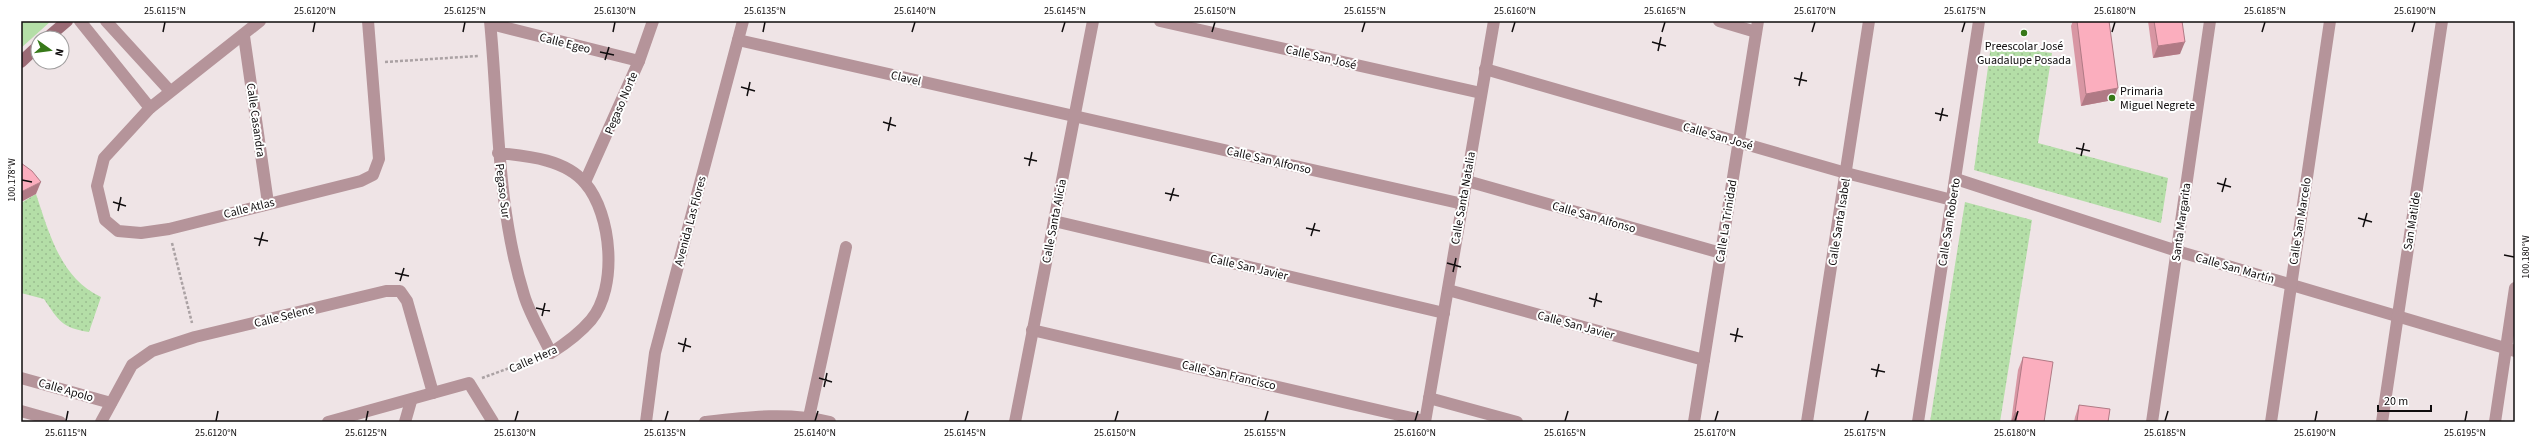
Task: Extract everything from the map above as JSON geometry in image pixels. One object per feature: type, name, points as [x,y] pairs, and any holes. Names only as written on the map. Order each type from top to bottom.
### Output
[{"type":"street","points":[[56,30],[67,21]]},
{"type":"street","points":[[80,21],[150,108]]},
{"type":"street","points":[[106,21],[170,91]]},
{"type":"street","name":"Calle Atlas","points":[[260,21],[244,36],[170,91],[150,108],[104,158],[99,174],[99,198],[106,220],[118,231],[136,234],[169,229],[268,203],[361,181],[373,175],[379,159],[368,21]]},
{"type":"street","name":"Pegaso Norte","points":[[585,182],[639,61],[653,21]]},
{"type":"street","name":"Avenida Las Flores","points":[[646,422],[655,353],[743,21]]},
{"type":"street","name":"Calle Santa Alicia","points":[[1015,422],[1093,21]]},
{"type":"street","name":"Calle San José","points":[[1160,21],[1481,93]]},
{"type":"street","name":"Calle Santa Natalia","points":[[1425,422],[1494,21]]},
{"type":"street","points":[[1720,21],[1757,26]]},
{"type":"street","name":"Calle Santa Isabel","points":[[1806,422],[1869,21]]},
{"type":"street","name":"Calle San Roberto","points":[[1918,422],[1979,21]]},
{"type":"street","name":"Santa Margarita","points":[[2152,422],[2210,21]]},
{"type":"street","name":"Calle San Marcelo","points":[[2271,422],[2290,284],[2330,21]]},
{"type":"street","name":"San Matilde","points":[[2382,422],[2442,21]]},
{"type":"street","name":"Calle Egeo","points":[[491,23],[639,61]]},
{"type":"street","name":"Pegaso Sur","points":[[491,23],[498,153],[511,245],[524,296],[551,353]]},
{"type":"street","name":"Calle La Trinidad","points":[[1694,422],[1757,26]]},
{"type":"street","name":"Calle Casandra","points":[[244,36],[268,203]]},
{"type":"street","name":"Clavel","points":[[738,40],[1075,116]]},
{"type":"street","points":[[21,62],[30,54]]},
{"type":"street","name":"Calle San José","points":[[1485,69],[1846,173],[1952,200]]},
{"type":"street","name":"Calle San Alfonso","points":[[1075,116],[1462,204]]},
{"type":"street","name":"Calle Hera","points":[[498,153],[547,161],[563,167],[585,182],[598,206],[606,231],[609,254],[606,280],[601,302],[591,320],[564,345],[551,353]]},
{"type":"street","name":"Calle San Martín","points":[[1956,179],[2177,251],[2398,315],[2510,350]]},
{"type":"street","name":"Calle San Alfonso","points":[[1466,181],[1721,253]]},
{"type":"street","name":"Calle San Javier","points":[[1054,222],[1444,313]]},
{"type":"street","points":[[810,417],[846,247]]},
{"type":"street","points":[[2495,422],[2510,350],[2515,288]]},
{"type":"street","name":"Calle San Javier","points":[[1448,290],[1704,360]]},
{"type":"street","name":"Calle Selene","points":[[101,422],[132,365],[141,357],[152,351],[195,337],[386,291],[400,291],[407,301],[433,393]]},
{"type":"street","name":"Calle San Francisco","points":[[1032,330],[1425,422]]},
{"type":"street","name":"Calle Apolo","points":[[21,378],[111,403]]},
{"type":"street","points":[[328,422],[469,383],[492,422]]},
{"type":"street","points":[[1429,398],[1517,422]]},
{"type":"street","points":[[405,422],[410,400]]},
{"type":"street","points":[[21,411],[60,422]]},
{"type":"street","points":[[705,422],[810,417],[830,422]]},
{"type":"path","points":[[372,62],[492,55]]},
{"type":"path","points":[[169,229],[195,337]]},
{"type":"path","name":"Calle Hera","points":[[469,383],[514,368],[551,353]]},
{"type":"green space","points":[[21,21],[51,21],[41,30],[30,30],[30,40],[21,48]]},
{"type":"green space","points":[[1991,45],[2052,53],[2038,143],[2168,178],[2161,223],[1974,170]]},
{"type":"green space","points":[[36,194],[52,239],[66,267],[87,289],[101,297],[89,332],[67,326],[58,318],[44,299],[21,293],[21,203]]},
{"type":"green space","points":[[1965,202],[2032,220],[2000,422],[1930,422]]},
{"type":"building","points":[[2077,21],[2109,21],[2118,88],[2086,94]]},
{"type":"building","points":[[2154,21],[2182,21],[2185,42],[2158,46]]},
{"type":"building","points":[[21,163],[32,171],[41,182],[21,192]]},
{"type":"building","points":[[2023,357],[2053,362],[2044,422],[2016,422],[2017,413],[2015,412]]},
{"type":"building","points":[[2079,405],[2110,409],[2108,422],[2077,422]]},
{"type":"place","name":"Preescolar José Guadalupe Posada","points":[[2024,33]]},
{"type":"place","name":"Primaria Miguel Negrete","points":[[2112,98]]}]
